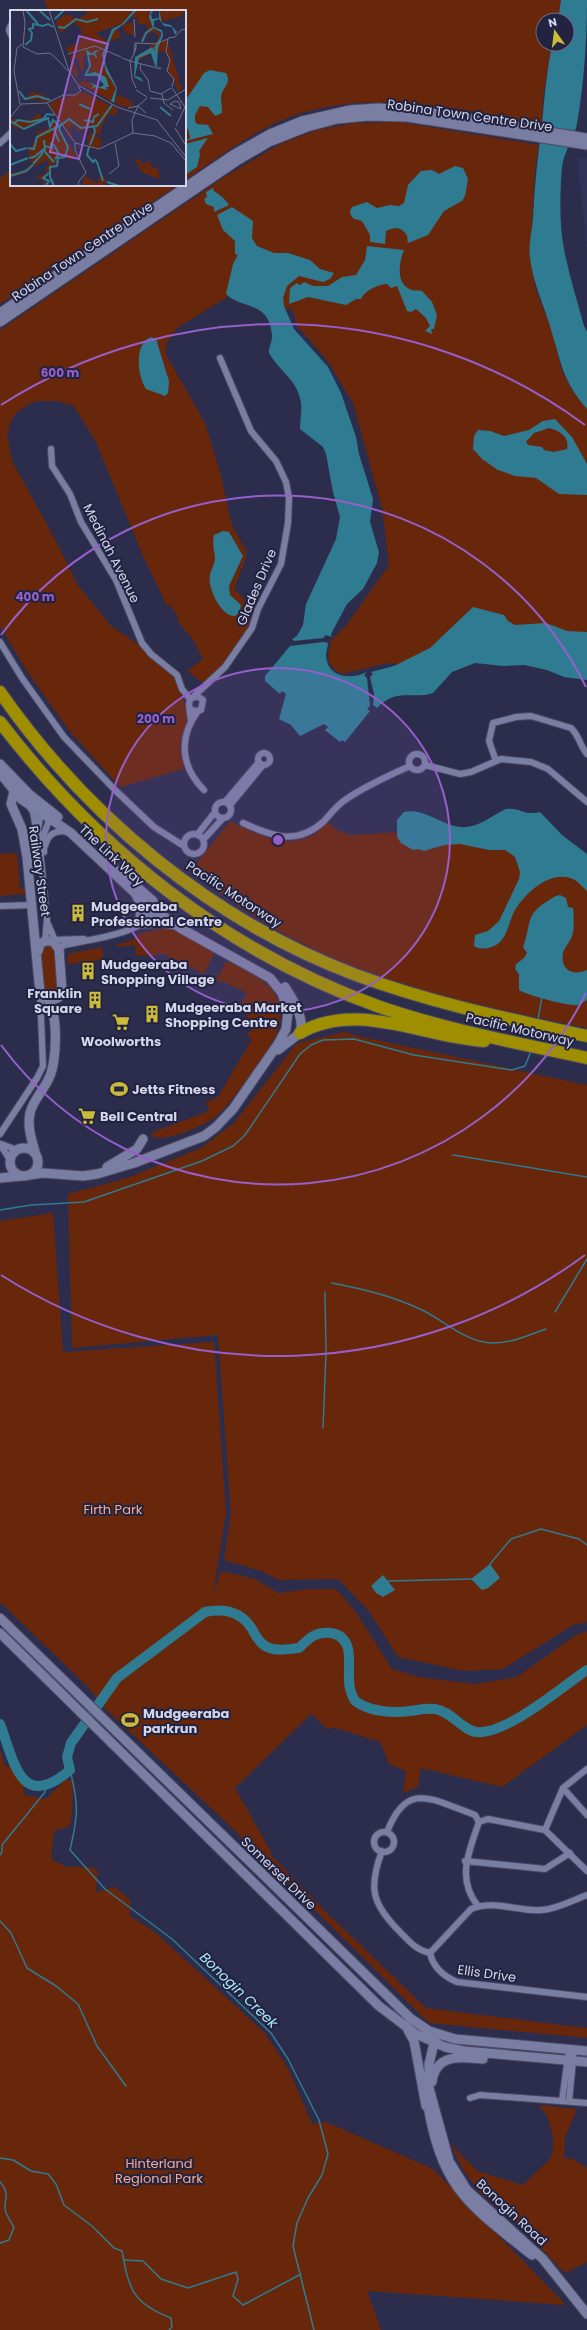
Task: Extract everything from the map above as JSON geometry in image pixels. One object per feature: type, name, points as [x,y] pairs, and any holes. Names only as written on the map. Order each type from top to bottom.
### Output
[{"type":"highway","name":"Pacific Motorway","points":[[0,692],[57,766],[117,825],[153,856],[253,926],[320,960],[383,984],[448,1005],[587,1036]]},
{"type":"highway","name":"Pacific Motorway","points":[[0,722],[44,777],[95,830],[161,887],[228,932],[311,979],[381,1007],[509,1041],[587,1058]]},
{"type":"highway","points":[[300,1033],[322,1023],[355,1018],[378,1021],[452,1037],[509,1041]]},
{"type":"main road","name":"Robina Town Centre Drive","points":[[0,313],[210,175],[280,137],[321,123],[353,117],[407,117],[587,138]]},
{"type":"main road","name":"Robina Town Centre Drive","points":[[523,131],[587,145]]},
{"type":"main road","name":"Robina Town Centre Drive","points":[[0,322],[179,195]]},
{"type":"main road","name":"Railway Street","points":[[0,764],[48,814]]},
{"type":"main road","name":"Railway Street","points":[[0,773],[14,791],[29,806],[48,814]]},
{"type":"main road","name":"Railway Street","points":[[14,791],[11,804],[21,826],[27,856],[43,995],[50,1002],[53,1017],[54,1065],[48,1080],[32,1108],[29,1129],[24,1143],[18,1149]]},
{"type":"main road","name":"The Link Way","points":[[0,1178],[61,1173],[75,1175],[97,1174],[204,1136],[226,1116],[268,1059],[286,1030],[288,1015],[285,1000],[279,988],[270,978],[224,950],[182,929],[134,894],[71,833],[48,814]]},
{"type":"main road","points":[[48,814],[87,841],[155,908],[185,924],[224,950],[266,970],[282,983],[297,1009],[301,1024],[300,1033]]},
{"type":"main road","name":"Railway Street","points":[[35,932],[52,943],[62,991],[53,1017]]},
{"type":"main road","name":"Railway Street","points":[[38,951],[38,946],[52,943]]},
{"type":"main road","points":[[43,995],[52,1000],[60,996]]},
{"type":"main road","name":"The Link Way","points":[[268,1059],[300,1033]]},
{"type":"main road","name":"Railway Street","points":[[29,1129],[36,1156]]},
{"type":"main road","points":[[107,1167],[137,1149],[143,1139]]},
{"type":"main road","points":[[0,1174],[18,1149],[30,1149],[36,1156],[36,1167],[27,1175],[14,1172],[10,1161]]},
{"type":"main road","name":"The Link Way","points":[[75,1175],[148,1155]]},
{"type":"main road","name":"The Link Way","points":[[36,1156],[44,1165],[61,1173]]},
{"type":"main road","name":"Somerset Drive","points":[[0,1618],[82,1696],[405,2014],[436,2034],[476,2042],[587,2051]]},
{"type":"main road","name":"Somerset Drive","points":[[0,1633],[379,2006],[408,2030],[432,2043],[464,2051],[587,2062]]},
{"type":"main road","points":[[235,1864],[243,1856]]},
{"type":"main road","points":[[408,2030],[414,2041],[423,2100],[431,2112]]},
{"type":"main road","name":"Bonogin Road","points":[[436,2034],[423,2072],[440,2156],[453,2183],[471,2205],[532,2254],[559,2279]]},
{"type":"main road","points":[[431,2112],[432,2080],[442,2062],[456,2057],[498,2060],[511,2056]]},
{"type":"main road","name":"Bonogin Road","points":[[431,2112],[449,2161],[467,2190],[528,2243],[553,2270],[587,2314]]},
{"type":"main road","points":[[467,2190],[473,2199],[499,2222],[498,2228]]},
{"type":"street","points":[[0,143],[10,134]]},
{"type":"street","name":"Glades Drive","points":[[204,790],[190,772],[184,757],[185,742],[191,721],[190,708],[192,698],[208,685],[228,662],[252,628],[258,609],[281,564],[289,511],[286,482],[280,469],[251,431],[220,358]]},
{"type":"street","name":"Medinah Avenue","points":[[50,449],[52,466],[70,494],[81,522],[116,580],[142,643],[151,654],[177,675],[182,689],[192,698]]},
{"type":"street","points":[[0,642],[22,678],[64,737],[116,792],[154,827],[184,846],[189,853],[197,854],[203,848],[203,840],[223,818],[230,813],[232,809],[227,804],[217,804],[215,812],[197,835]]},
{"type":"street","name":"Glades Drive","points":[[191,721],[204,707],[203,700],[208,685]]},
{"type":"street","points":[[192,698],[200,697],[203,700]]},
{"type":"street","points":[[190,708],[198,712]]},
{"type":"street","points":[[496,761],[490,741],[493,723],[520,716],[533,716],[571,728],[576,733],[581,746],[587,754]]},
{"type":"street","points":[[410,766],[409,759],[416,754],[424,758],[425,765]]},
{"type":"street","points":[[425,765],[448,772],[463,774],[496,761],[515,759],[541,765],[587,802]]},
{"type":"street","points":[[227,804],[261,764]]},
{"type":"street","points":[[410,766],[418,770],[425,765]]},
{"type":"street","points":[[243,823],[273,836],[290,837],[302,834],[314,829],[343,801],[364,788],[410,766]]},
{"type":"street","name":"Railway Street","points":[[29,806],[33,812],[43,858]]},
{"type":"street","points":[[215,812],[223,818]]},
{"type":"street","name":"Railway Street","points":[[40,848],[38,827],[48,814]]},
{"type":"street","name":"Railway Street","points":[[48,814],[44,834],[43,858],[47,920],[52,943]]},
{"type":"street","name":"Railway Street","points":[[43,858],[47,842],[51,834],[59,831],[71,833]]},
{"type":"street","points":[[184,846],[185,840],[190,835],[197,835],[203,840]]},
{"type":"street","points":[[172,838],[185,840]]},
{"type":"street","points":[[134,894],[140,906],[138,924]]},
{"type":"street","points":[[0,906],[32,905]]},
{"type":"street","points":[[52,943],[64,945],[82,943],[122,931],[146,922],[155,908]]},
{"type":"street","name":"Railway Street","points":[[47,920],[52,943]]},
{"type":"street","points":[[138,924],[163,924],[182,929]]},
{"type":"street","points":[[52,943],[98,938]]},
{"type":"street","name":"Railway Street","points":[[0,1134],[38,1078],[43,1063],[43,995]]},
{"type":"street","points":[[0,1144],[18,1149]]},
{"type":"street","points":[[0,1144],[10,1161]]},
{"type":"street","points":[[545,1830],[563,1788],[587,1769]]},
{"type":"street","points":[[563,1788],[587,1815]]},
{"type":"street","points":[[387,1832],[398,1809],[408,1801],[416,1798],[426,1798],[475,1815],[479,1822],[465,1861],[464,1876],[470,1897],[478,1906]]},
{"type":"street","points":[[479,1822],[488,1819],[545,1830],[587,1871]]},
{"type":"street","points":[[382,1832],[387,1832],[393,1836],[394,1843],[391,1849],[382,1851],[376,1847],[375,1838],[382,1832]]},
{"type":"street","points":[[382,1851],[374,1881],[380,1910],[418,1950],[430,1953],[471,1909],[478,1906],[488,1904],[542,1910],[587,1895]]},
{"type":"street","points":[[465,1861],[540,1869],[550,1867],[570,1853]]},
{"type":"street","name":"Ellis Drive","points":[[430,1953],[432,1963],[448,1978],[457,1982],[587,1997]]},
{"type":"street","points":[[562,2101],[572,2050]]},
{"type":"street","points":[[569,2101],[570,2061]]},
{"type":"street","points":[[470,2098],[480,2095],[587,2103]]},
{"type":"shaded area","points":[[561,0],[587,0],[586,46],[582,93],[576,129],[563,161],[560,208],[562,239],[566,259],[584,326],[587,332],[587,409],[573,390],[564,373],[536,286],[530,253],[536,172],[551,52],[575,52],[575,12],[559,12]]},
{"type":"shaded area","points":[[210,70],[226,73],[228,77],[228,82],[221,96],[222,113],[215,116],[208,107],[200,106],[195,115],[195,121],[197,124],[208,125],[213,134],[186,141],[190,138],[188,129],[186,128],[186,100],[204,73]]},
{"type":"shaded area","points":[[208,138],[199,151],[200,155],[197,167],[186,174],[186,144]]},
{"type":"shaded area","points":[[577,157],[587,159],[587,250]]},
{"type":"shaded area","points":[[455,166],[463,168],[468,179],[465,196],[462,201],[444,211],[428,235],[408,243],[407,236],[404,232],[395,228],[386,231],[385,244],[370,242],[370,235],[362,221],[354,219],[351,216],[350,211],[352,207],[367,202],[377,208],[390,205],[399,206],[404,203],[408,185],[421,171],[432,170],[439,174]]},
{"type":"shaded area","points":[[213,188],[214,191],[229,205],[214,212],[214,207],[206,204],[204,199],[207,197],[206,192]]},
{"type":"shaded area","points":[[232,207],[253,221],[252,238],[257,246],[274,253],[288,253],[310,260],[320,269],[334,273],[330,279],[323,282],[299,276],[287,286],[283,298],[284,306],[294,329],[328,367],[341,393],[356,437],[359,454],[373,499],[370,522],[379,552],[377,563],[363,589],[347,604],[331,634],[332,637],[326,635],[323,638],[294,641],[292,639],[297,636],[303,625],[306,604],[336,539],[340,517],[333,492],[326,454],[323,447],[300,429],[301,403],[299,395],[292,382],[269,353],[272,337],[270,324],[266,316],[254,307],[232,299],[226,294],[233,264],[238,255],[235,254],[235,241],[223,230],[217,215]]},
{"type":"shaded area","points":[[367,246],[404,250],[400,267],[401,278],[407,287],[412,290],[422,291],[432,302],[437,315],[434,329],[431,329],[432,334],[425,331],[430,326],[426,318],[416,309],[411,312],[407,311],[397,286],[391,288],[387,284],[384,284],[368,291],[361,299],[356,299],[346,305],[308,297],[289,304],[290,288],[297,283],[300,285],[304,282],[313,286],[328,286],[342,277],[356,275],[365,260]]},
{"type":"shaded area","points":[[151,337],[156,339],[169,381],[168,393],[165,396],[146,389],[139,368],[142,346],[146,340]]},
{"type":"shaded area","points":[[555,419],[572,437],[587,464],[587,495],[559,494],[536,478],[515,476],[498,470],[482,459],[473,449],[474,436],[478,430],[490,431],[504,436],[529,430],[543,421]],"holes":[[[549,428],[565,437],[567,441],[567,449],[554,452],[544,450],[542,447],[528,445],[526,442],[534,433]]]},
{"type":"shaded area","points":[[223,531],[229,532],[243,556],[229,586],[230,595],[241,605],[239,613],[235,616],[225,612],[220,607],[213,594],[210,580],[215,560],[213,538],[214,535]]},
{"type":"shaded area","points":[[473,607],[504,615],[508,621],[515,625],[546,623],[567,631],[587,632],[587,680],[564,677],[547,670],[524,665],[503,666],[475,663],[452,672],[433,693],[425,695],[398,696],[384,702],[377,708],[373,705],[374,694],[370,677],[373,674],[371,672],[394,666],[430,648]]},
{"type":"shaded area","points":[[323,642],[328,643],[326,655],[327,663],[335,673],[354,676],[367,672],[364,675],[367,678],[370,706],[367,709],[370,711],[345,742],[342,740],[340,742],[325,730],[328,727],[324,724],[300,736],[291,725],[279,719],[286,694],[282,691],[280,694],[265,681],[265,676],[290,646]]},
{"type":"shaded area","points":[[506,809],[515,809],[530,813],[540,812],[562,835],[587,854],[587,891],[573,879],[565,877],[556,877],[540,884],[519,903],[512,915],[506,933],[500,942],[495,946],[482,949],[474,946],[475,935],[488,931],[499,921],[519,879],[520,872],[515,857],[505,850],[489,850],[460,844],[444,845],[424,851],[418,849],[413,850],[401,843],[397,837],[397,820],[404,812],[412,811],[428,815],[451,825],[467,827],[483,822]]},
{"type":"shaded area","points":[[560,895],[566,898],[568,907],[573,908],[574,914],[573,933],[563,953],[564,964],[566,968],[573,972],[582,972],[587,970],[587,1000],[579,1005],[548,1000],[519,990],[519,974],[515,969],[516,964],[524,958],[527,953],[523,947],[532,916],[539,907]]},
{"type":"shaded area","points":[[490,1564],[500,1578],[488,1588],[482,1590],[471,1579]]},
{"type":"shaded area","points":[[383,1575],[395,1590],[383,1597],[376,1593],[371,1586]]},
{"type":"green space","points":[[44,0],[561,0],[559,12],[535,12],[535,52],[551,52],[543,97],[542,124],[438,106],[369,102],[334,106],[301,114],[267,127],[235,146],[186,179],[186,10],[49,10]]},
{"type":"green space","points":[[400,122],[539,145],[535,169],[530,258],[536,290],[552,331],[562,371],[573,392],[587,409],[587,660],[501,643],[429,669],[388,663],[342,674],[335,670],[329,663],[328,655],[331,640],[345,627],[389,565],[382,508],[353,403],[327,360],[297,326],[293,310],[234,293],[177,328],[167,342],[165,353],[205,423],[220,472],[232,526],[246,550],[246,558],[234,588],[249,607],[251,621],[239,644],[205,684],[187,671],[203,659],[192,638],[177,621],[179,619],[170,605],[167,606],[143,556],[96,442],[74,406],[56,401],[38,401],[31,403],[16,413],[11,421],[7,434],[12,461],[58,545],[77,584],[111,626],[139,645],[149,656],[177,680],[187,716],[186,725],[180,744],[184,769],[120,787],[68,729],[27,671],[0,626],[0,330],[223,178],[280,144],[317,130],[355,123]]},
{"type":"green space","points":[[10,171],[10,186],[177,186],[0,304],[0,178]]},
{"type":"green space","points":[[230,821],[259,835],[280,841],[301,840],[311,836],[328,822],[337,830],[350,835],[403,832],[507,834],[587,873],[587,1028],[512,1012],[438,994],[401,983],[329,956],[280,932],[190,872]]},
{"type":"green space","points":[[17,853],[20,889],[26,888],[26,894],[0,896],[0,854]]},
{"type":"green space","points":[[166,928],[184,934],[214,953],[204,974],[172,958],[168,958],[167,954],[136,956],[135,945],[117,947],[116,945],[132,940],[141,933]]},
{"type":"green space","points":[[47,944],[56,947],[60,990],[53,996],[44,993],[39,952],[43,945]]},
{"type":"green space","points":[[102,947],[103,960],[67,964],[68,954]]},
{"type":"green space","points":[[226,962],[229,962],[250,973],[269,986],[277,998],[280,1010],[280,1023],[278,1031],[250,1075],[218,1115],[187,1132],[168,1137],[153,1137],[151,1133],[209,1111],[206,1102],[218,1097],[252,1039],[248,1036],[248,1032],[252,1031],[244,1008],[238,1009],[247,993],[222,981],[221,983],[216,980]]},
{"type":"green space","points":[[344,1032],[587,1085],[587,1622],[573,1625],[503,1669],[464,1671],[398,1657],[369,1611],[338,1579],[279,1580],[261,1571],[224,1560],[231,1513],[218,1335],[72,1348],[68,1194],[127,1178],[201,1148],[234,1123],[297,1043]]},
{"type":"green space","name":"Firth Park","points":[[53,1213],[63,1352],[214,1342],[226,1513],[213,1594],[221,1571],[255,1579],[278,1593],[308,1589],[336,1589],[355,1611],[392,1669],[418,1677],[475,1684],[517,1677],[576,1635],[587,1631],[587,1725],[502,1787],[421,1768],[418,1787],[403,1793],[406,1771],[389,1764],[380,1742],[335,1728],[328,1729],[311,1714],[235,1788],[271,1852],[270,1854],[326,1912],[426,2008],[587,2028],[587,2038],[429,2023],[227,1823],[98,1702],[99,1701],[88,1687],[0,1602],[0,1221]]},
{"type":"green space","name":"Hinterland Regional Park","points":[[0,1750],[5,1766],[22,1769],[24,1795],[46,1799],[65,1780],[73,1780],[72,1815],[70,1826],[54,1831],[51,1859],[67,1867],[93,1867],[98,1871],[96,1892],[115,1887],[130,1900],[130,1916],[156,1933],[265,2033],[289,2070],[312,2124],[326,2122],[433,2169],[566,2305],[367,2291],[381,2330],[0,2330]]},
{"type":"green space","points":[[538,2105],[577,2109],[565,2137],[564,2158],[573,2159],[587,2168],[587,2262],[565,2273],[517,2224],[480,2193],[462,2168],[450,2143],[477,2171],[523,2185],[551,2158],[554,2142],[548,2117]]},
{"type":"waterway","points":[[538,1020],[542,996]]},
{"type":"waterway","points":[[533,1041],[536,1029]]},
{"type":"waterway","points":[[0,1210],[31,1205],[84,1202],[202,1161],[233,1146],[245,1135],[300,1054],[311,1045],[323,1040],[354,1039],[414,1055],[512,1070],[525,1066],[531,1051]]},
{"type":"waterway","points":[[453,1155],[587,1177]]},
{"type":"waterway","points":[[555,1312],[587,1259]]},
{"type":"waterway","points":[[332,1283],[366,1290],[411,1305],[430,1314],[468,1337],[484,1342],[500,1343],[546,1329]]},
{"type":"waterway","points":[[323,1428],[326,1352],[325,1292]]},
{"type":"waterway","points":[[490,1564],[511,1539],[541,1529],[579,1539],[587,1545]]},
{"type":"waterway","points":[[388,1581],[471,1579]]},
{"type":"waterway","points":[[0,1724],[15,1766],[22,1777],[30,1784],[40,1786],[53,1782],[70,1770],[67,1757],[71,1743],[117,1678],[205,1612],[219,1610],[232,1612],[243,1618],[248,1623],[257,1638],[265,1646],[273,1649],[282,1650],[299,1648],[310,1638],[321,1633],[331,1633],[339,1636],[344,1640],[349,1652],[349,1686],[355,1701],[374,1710],[389,1712],[435,1709],[446,1713],[467,1728],[477,1732],[489,1731],[518,1718],[549,1698],[587,1670]]},
{"type":"waterway","name":"Bonogin Creek","points":[[70,1770],[76,1802],[75,1828],[70,1850],[105,1889],[172,1939],[271,2033],[288,2059],[319,2120],[328,2154],[322,2175],[308,2198],[297,2223],[293,2246],[314,2330]]},
{"type":"waterway","points":[[0,1855],[2,1852],[2,1845],[45,1792],[45,1785]]},
{"type":"waterway","points":[[0,1921],[11,1933],[27,1968],[56,1986],[78,2004],[97,2046],[126,2086]]},
{"type":"waterway","points":[[0,2158],[13,2160],[31,2171],[48,2174],[56,2184],[64,2205],[92,2226],[114,2248],[122,2251],[127,2275],[134,2293],[148,2307],[171,2318],[172,2327],[169,2330]]},
{"type":"waterway","points":[[0,2182],[4,2187],[6,2194],[6,2213],[14,2227],[9,2240],[0,2243]]},
{"type":"waterway","points":[[124,2260],[143,2261],[161,2279],[188,2288],[236,2272],[238,2279],[233,2296],[243,2305],[301,2274]]},
{"type":"place","name":"Mudgeeraba Professional Centre","points":[[78,913]]},
{"type":"place","name":"Mudgeeraba Shopping Village","points":[[88,971]]},
{"type":"place","name":"Franklin Square","points":[[95,1000]]},
{"type":"place","name":"Mudgeeraba Market Shopping Centre","points":[[152,1014]]},
{"type":"place","name":"Woolworths","points":[[121,1022]]},
{"type":"place","name":"Jetts Fitness","points":[[119,1089]]},
{"type":"place","name":"Bell Central","points":[[87,1116]]},
{"type":"place","name":"Mudgeeraba parkrun","points":[[130,1720]]}]
